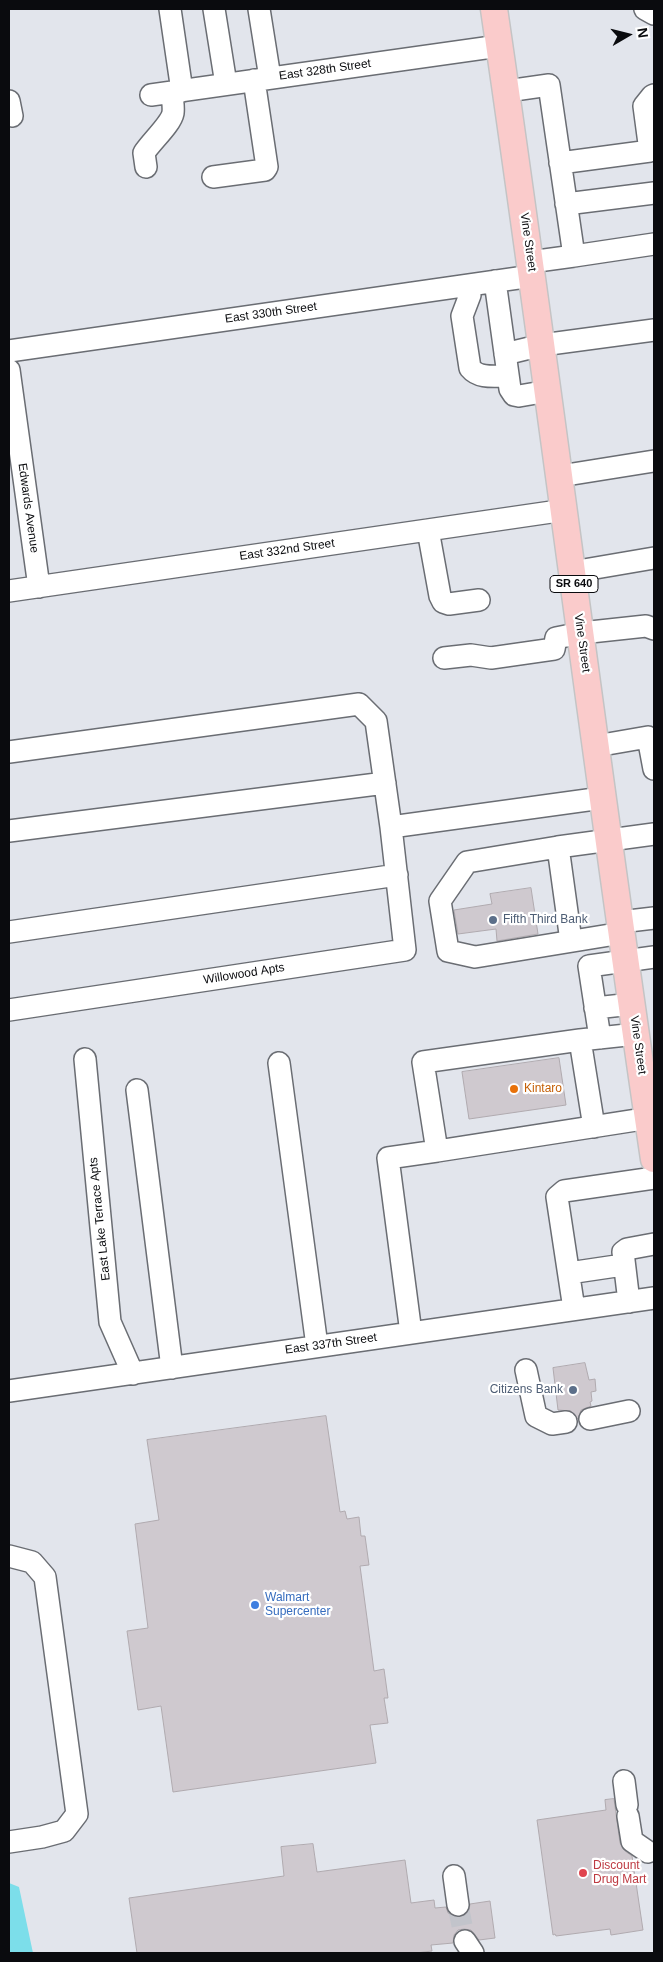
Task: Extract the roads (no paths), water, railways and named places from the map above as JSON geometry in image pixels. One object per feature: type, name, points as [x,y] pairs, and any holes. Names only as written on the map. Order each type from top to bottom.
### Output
[{"type":"main road","name":"Vine Street","points":[[494,9],[565,510],[608,840],[636,1034],[649,1084],[649,1118],[654,1151]]},
{"type":"street","points":[[146,167],[144,153],[167,125],[173,114],[168,93],[170,9]]},
{"type":"street","points":[[214,9],[226,84]]},
{"type":"street","points":[[214,177],[265,170],[267,167],[259,9]]},
{"type":"street","points":[[645,9],[654,14]]},
{"type":"street","name":"East 328th Street","points":[[168,93],[499,46]]},
{"type":"street","points":[[507,92],[549,85],[574,256]]},
{"type":"street","points":[[560,163],[652,153],[651,129],[644,106],[654,95]]},
{"type":"street","points":[[566,204],[654,193]]},
{"type":"street","name":"East 330th Street","points":[[9,351],[495,281],[574,256],[654,244]]},
{"type":"street","points":[[495,281],[510,390],[514,395],[519,396],[548,391]]},
{"type":"street","points":[[470,285],[470,295],[462,316],[470,368],[474,373],[481,376],[508,376]]},
{"type":"street","points":[[505,354],[542,345],[654,330]]},
{"type":"street","name":"Edwards Avenue","points":[[9,370],[39,587]]},
{"type":"street","points":[[560,476],[654,461]]},
{"type":"street","name":"East 332nd Street","points":[[9,591],[565,510]]},
{"type":"street","points":[[428,530],[440,596],[443,602],[449,604],[479,600]]},
{"type":"street","points":[[572,572],[654,558]]},
{"type":"street","points":[[444,658],[471,655],[492,658],[554,649],[556,638],[581,633],[646,626],[654,629]]},
{"type":"street","name":"Willowood Apts","points":[[9,752],[359,704],[376,721],[386,783],[405,950],[9,1010]]},
{"type":"street","points":[[596,746],[651,735],[654,769]]},
{"type":"street","points":[[9,832],[386,783]]},
{"type":"street","points":[[391,827],[602,798]]},
{"type":"street","points":[[654,834],[467,862],[440,901],[448,951],[475,957],[571,941],[654,918]]},
{"type":"street","points":[[558,847],[571,941]]},
{"type":"street","points":[[9,932],[397,875]]},
{"type":"street","points":[[594,1127],[590,1039],[595,1008],[589,966],[654,957]]},
{"type":"street","points":[[595,1008],[632,1004]]},
{"type":"street","points":[[437,1151],[423,1062],[636,1034]]},
{"type":"street","name":"East Lake Terrace Apts","points":[[85,1059],[110,1322],[134,1374]]},
{"type":"street","points":[[279,1063],[317,1346]]},
{"type":"street","points":[[137,1090],[172,1368]]},
{"type":"street","points":[[410,1333],[388,1158],[649,1118]]},
{"type":"street","points":[[574,1309],[557,1197],[564,1191],[654,1178]]},
{"type":"street","points":[[629,1302],[623,1265],[623,1252],[627,1249],[654,1244]]},
{"type":"street","points":[[569,1274],[623,1265]]},
{"type":"street","name":"East 337th Street","points":[[9,1391],[654,1298]]},
{"type":"street","points":[[526,1370],[536,1416],[552,1424],[566,1422]]},
{"type":"street","points":[[590,1419],[629,1411]]},
{"type":"street","points":[[9,1556],[32,1562],[45,1577],[77,1814],[64,1831],[42,1837],[9,1842]]},
{"type":"street","points":[[624,1781],[632,1841],[648,1852]]},
{"type":"street","points":[[454,1876],[458,1905]]},
{"type":"water","points":[[9,1883],[19,1887],[33,1953],[9,1953]]},
{"type":"tunnel","points":[[458,1905],[465,1941]]},
{"type":"place","name":"Fifth Third Bank","points":[[493,920]]},
{"type":"place","name":"Kintaro","points":[[514,1089]]},
{"type":"place","name":"Citizens Bank","points":[[573,1390]]},
{"type":"place","name":"Walmart Supercenter","points":[[255,1605]]},
{"type":"place","name":"Discount Drug Mart","points":[[583,1873]]}]
